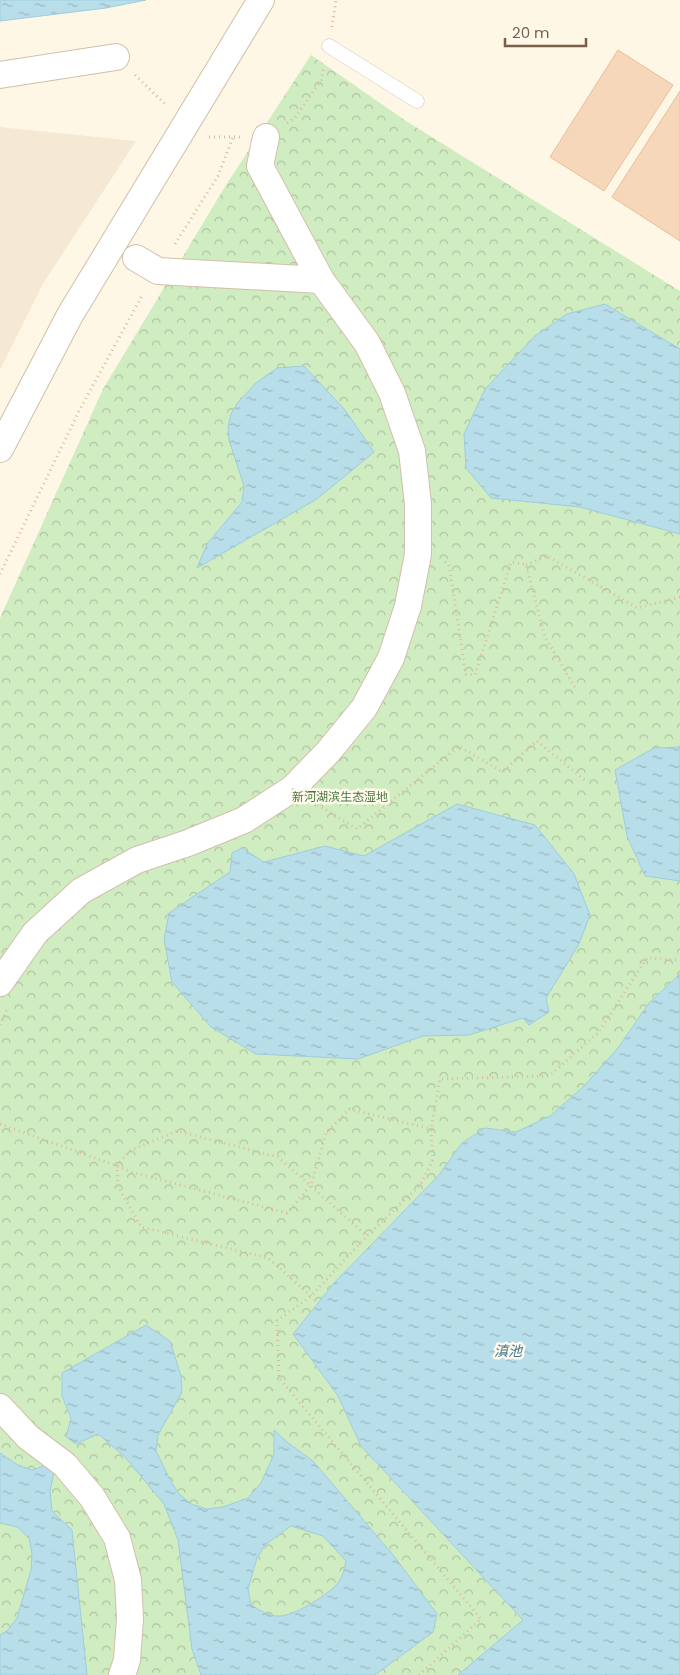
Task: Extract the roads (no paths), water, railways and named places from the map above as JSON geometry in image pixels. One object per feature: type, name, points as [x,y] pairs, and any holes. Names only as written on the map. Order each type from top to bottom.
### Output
[{"type":"street","points":[[0,449],[70,315],[261,0]]},
{"type":"street","points":[[0,75],[116,57]]},
{"type":"street","points":[[4,995],[35,933],[81,891],[137,860],[188,843],[300,797],[328,752],[364,708],[391,658],[408,606],[418,554],[418,504],[412,451],[392,393],[367,343],[321,280],[260,166],[266,138]]},
{"type":"street","points":[[147,264],[321,280]]},
{"type":"street","points":[[0,1407],[28,1437],[65,1465],[92,1497],[116,1538],[128,1580],[130,1619],[127,1660],[122,1675]]},
{"type":"lane","points":[[329,46],[417,101]]},
{"type":"water","points":[[0,0],[146,0],[106,8],[0,21]]},
{"type":"water","points":[[605,304],[680,349],[680,534],[580,507],[491,498],[466,468],[464,434],[485,389],[535,336],[567,314]]},
{"type":"water","points":[[304,366],[345,410],[374,452],[317,499],[197,568],[207,544],[242,502],[244,486],[229,440],[228,427],[231,414],[238,402],[256,383],[277,368]]},
{"type":"water","points":[[680,747],[680,881],[645,876],[627,836],[615,770],[654,748]]},
{"type":"water","points":[[457,804],[535,825],[574,874],[590,915],[579,944],[546,998],[549,1012],[529,1025],[523,1018],[469,1035],[423,1036],[358,1059],[256,1054],[211,1027],[172,982],[164,939],[169,913],[230,872],[232,853],[242,848],[264,862],[325,846],[364,856]]},
{"type":"water","name":"滇池","points":[[680,974],[680,1675],[458,1675],[523,1620],[361,1446],[338,1396],[293,1334],[335,1282],[438,1176],[462,1143],[485,1128],[516,1132],[550,1116],[584,1086],[618,1048],[649,1003]]},
{"type":"water","points":[[146,1325],[170,1341],[181,1376],[182,1392],[158,1435],[156,1451],[179,1494],[191,1504],[207,1509],[223,1507],[248,1498],[261,1483],[274,1454],[274,1430],[313,1461],[394,1556],[437,1614],[433,1632],[375,1675],[201,1675],[192,1649],[178,1540],[164,1504],[125,1457],[98,1434],[76,1444],[66,1437],[71,1418],[62,1396],[62,1373]],"holes":[[[291,1526],[323,1536],[346,1561],[341,1578],[335,1586],[309,1605],[286,1615],[272,1615],[251,1605],[248,1589],[257,1558],[265,1545]]]},
{"type":"water","points":[[0,1453],[18,1465],[32,1470],[49,1464],[55,1469],[50,1491],[52,1511],[72,1530],[87,1675],[0,1675],[0,1635],[8,1630],[17,1618],[31,1570],[32,1554],[29,1538],[17,1527],[0,1523]]},
{"type":"park label","name":"新河湖滨生态湿地","points":[[340,796]]}]
